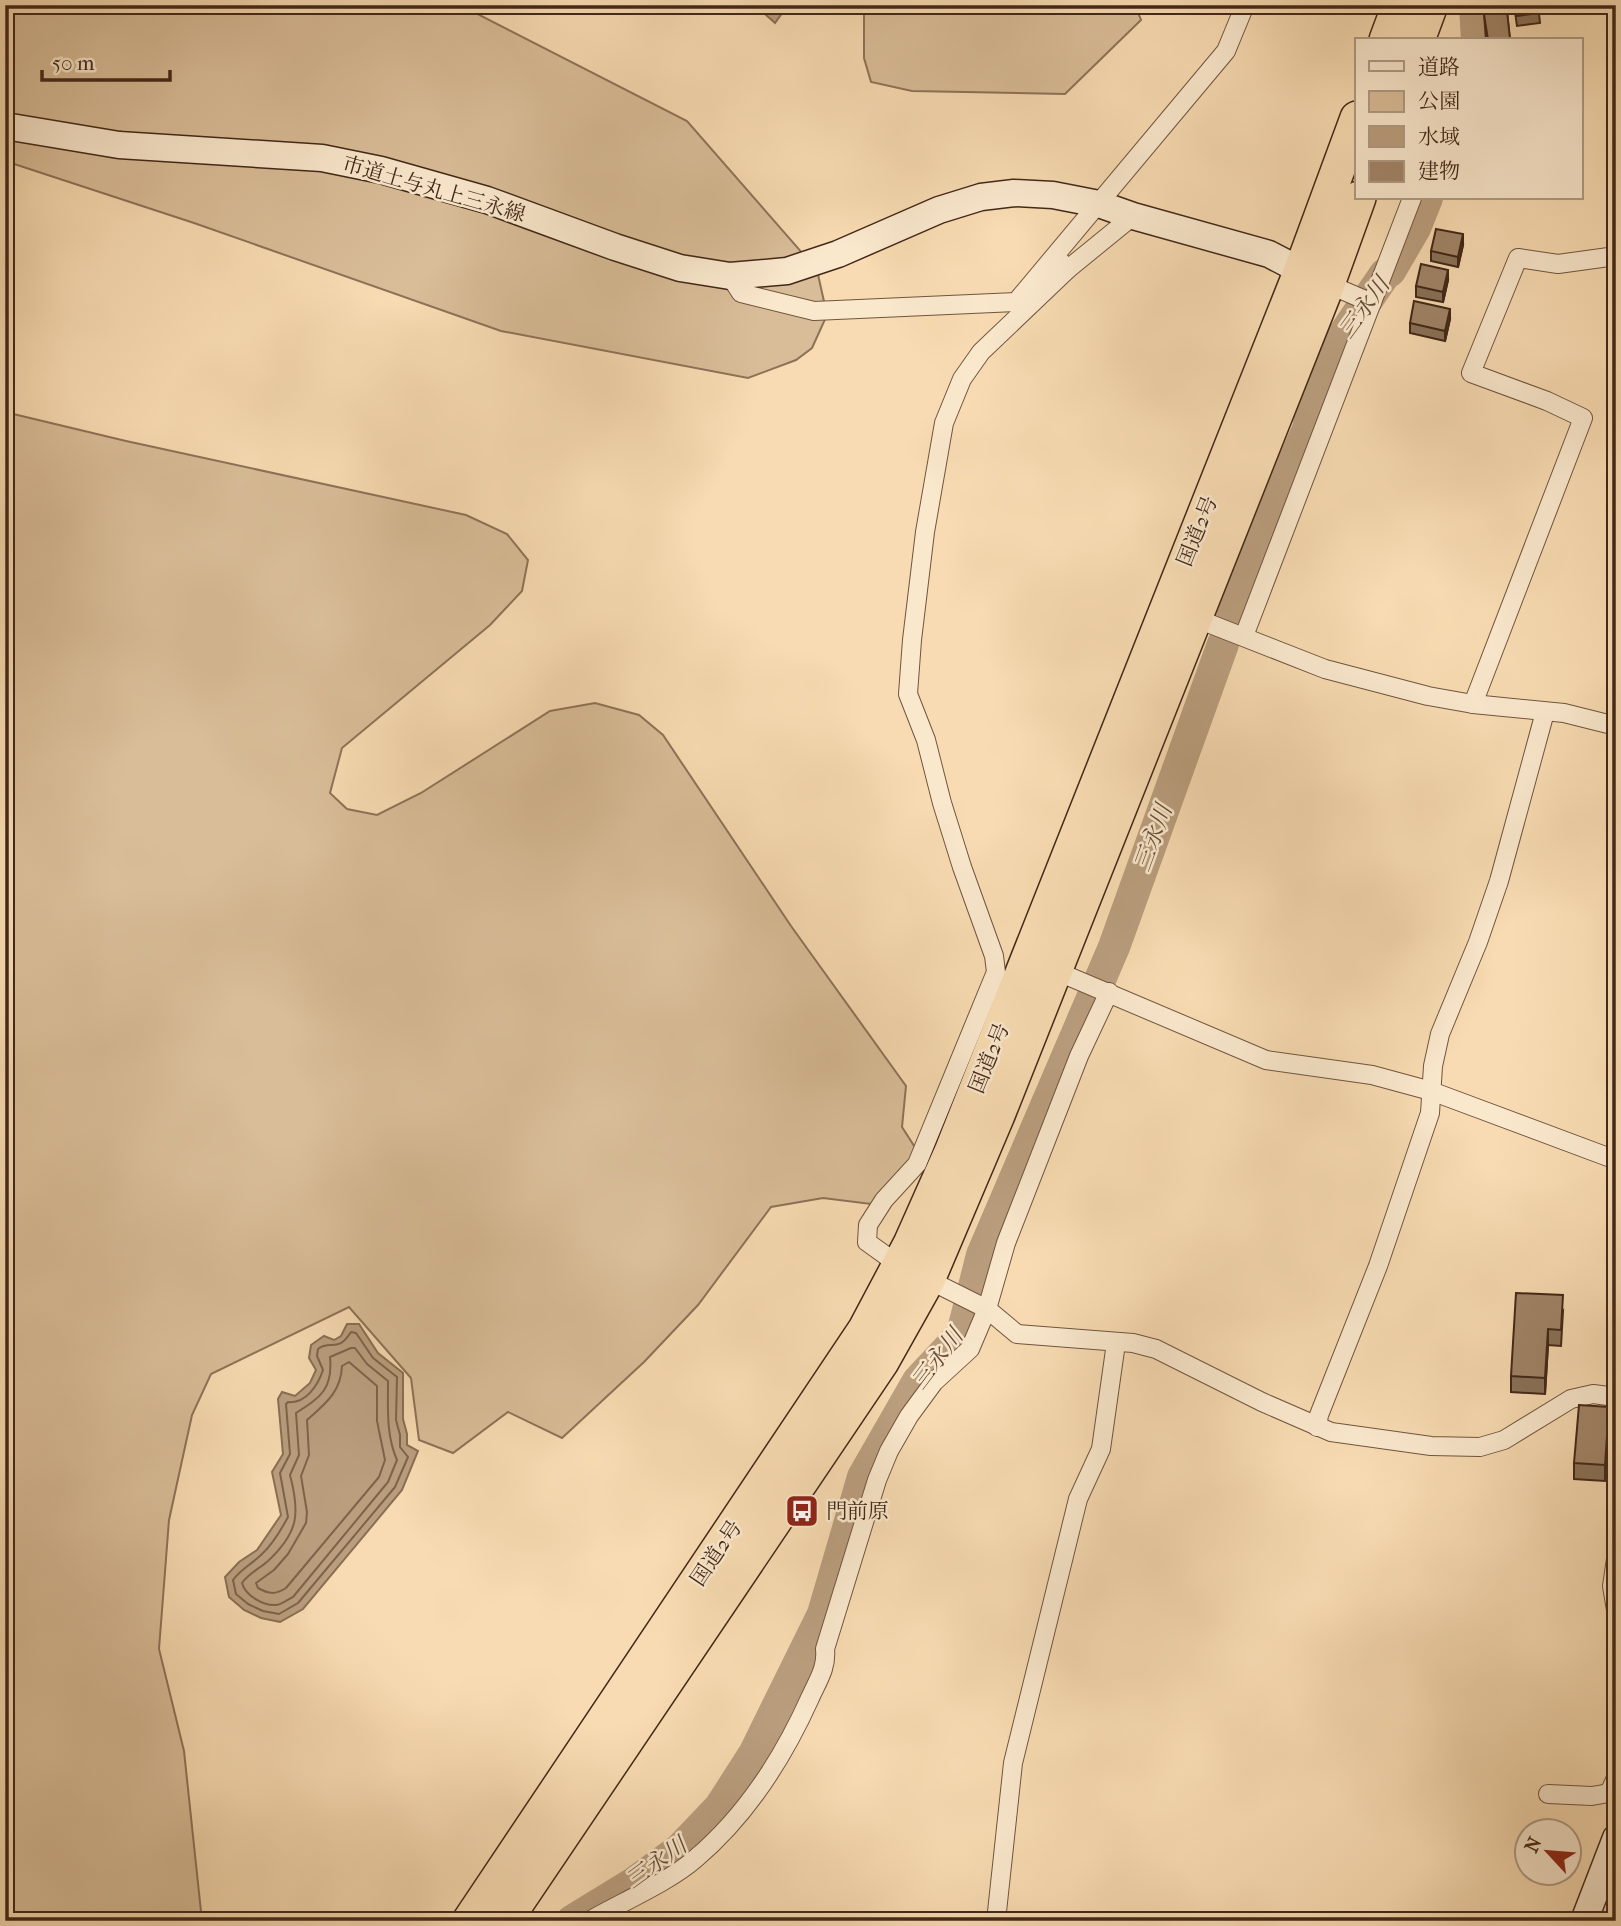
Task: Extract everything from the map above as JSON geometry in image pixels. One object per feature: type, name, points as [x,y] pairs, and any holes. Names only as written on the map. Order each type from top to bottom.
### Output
[{"type":"highway","points":[[1387,38],[1399,5]]},
{"type":"highway","points":[[1419,38],[1431,5]]},
{"type":"highway","name":"国道2号","points":[[505,1921],[882,1362],[925,1278],[998,1115],[1065,975],[1195,618],[1314,277],[1355,125]]},
{"type":"highway","name":"国道2号","points":[[469,1921],[865,1329],[925,1278],[951,1152],[1314,277],[1358,200]]},
{"type":"street","points":[[1245,5],[1226,51],[1099,204],[1062,262],[981,352],[962,379],[944,423],[925,533],[908,694],[926,740],[942,803],[994,956],[996,972],[917,1164],[884,1200],[868,1225],[867,1242],[925,1278],[984,1308],[1017,1334],[1133,1343],[1156,1349],[1331,1432],[1431,1446],[1480,1447],[1504,1440],[1571,1399],[1593,1394],[1616,1396]]},
{"type":"street","name":"市道土与丸上三永線","points":[[5,126],[119,145],[322,158],[381,170],[487,200],[680,268],[730,276],[787,271],[838,254],[939,210],[981,197],[1014,193],[1053,195],[1099,204],[1269,254],[1314,277]]},
{"type":"street","points":[[1244,636],[1411,200]]},
{"type":"street","points":[[730,276],[741,293],[814,311],[1016,302],[1062,262],[1133,216]]},
{"type":"street","points":[[1473,704],[1583,418],[1547,401],[1471,373],[1518,258],[1558,264],[1616,256]]},
{"type":"street","points":[[1314,277],[1372,303]]},
{"type":"street","points":[[1195,618],[1325,669],[1428,696],[1473,704],[1564,713],[1616,726]]},
{"type":"street","points":[[1317,1427],[1378,1266],[1430,1113],[1433,1066],[1440,1034],[1478,942],[1499,881],[1545,712]]},
{"type":"street","points":[[1065,975],[1266,1060],[1372,1076],[1432,1091],[1616,1160]]},
{"type":"street","points":[[589,1921],[695,1859],[743,1809],[768,1775],[797,1727],[826,1663],[825,1648],[877,1480],[889,1451],[909,1416],[934,1382],[970,1349],[1006,1243],[1105,990]]},
{"type":"street","points":[[996,1921],[1013,1763],[1078,1499],[1101,1449],[1116,1343]]},
{"type":"street","points":[[1616,1559],[1612,1586],[1616,1610]]},
{"type":"street","points":[[1548,1794],[1592,1796],[1609,1793],[1616,1778]]},
{"type":"street","points":[[1584,1921],[1616,1838]]},
{"type":"green space","points":[[5,5],[460,5],[687,121],[817,270],[827,315],[812,348],[796,360],[748,378],[501,331],[194,223],[5,161]]},
{"type":"green space","points":[[864,5],[1135,5],[1141,20],[1065,94],[912,91],[871,82],[864,58]]},
{"type":"green space","points":[[5,412],[466,515],[507,534],[528,560],[522,591],[490,625],[342,748],[330,793],[347,809],[377,815],[421,793],[550,711],[595,703],[639,715],[663,735],[791,926],[906,1086],[902,1127],[918,1152],[871,1204],[823,1198],[771,1207],[698,1305],[644,1362],[562,1438],[508,1412],[453,1453],[419,1440],[411,1378],[349,1307],[211,1374],[192,1415],[169,1520],[159,1649],[184,1751],[202,1921],[5,1921]]},
{"type":"water","points":[[755,5],[788,5],[775,23]]},
{"type":"water","points":[[347,1324],[359,1324],[378,1353],[403,1373],[403,1419],[407,1445],[418,1451],[402,1490],[303,1609],[280,1622],[261,1618],[244,1610],[229,1597],[225,1577],[239,1562],[257,1550],[281,1515],[272,1472],[283,1454],[278,1399],[282,1392],[295,1396],[310,1383],[316,1370],[309,1358],[311,1345],[324,1336],[334,1340],[341,1336]]},
{"type":"building","points":[[1516,5],[1538,5],[1540,13],[1517,16]]},
{"type":"building","points":[[1507,11],[1510,38],[1488,38],[1484,14]]},
{"type":"building","points":[[1436,229],[1463,234],[1458,257],[1431,251]]},
{"type":"building","points":[[1421,264],[1448,270],[1443,292],[1416,286]]},
{"type":"building","points":[[1414,301],[1450,309],[1445,331],[1410,323]]},
{"type":"building","points":[[1516,1293],[1563,1295],[1561,1330],[1548,1329],[1545,1378],[1511,1376]]},
{"type":"building","points":[[1579,1405],[1609,1407],[1605,1465],[1574,1463]]},
{"type":"waterway","name":"三永川","points":[[1475,5],[1477,38]]},
{"type":"waterway","name":"三永川","points":[[1232,617],[1263,530],[1308,429],[1315,389],[1335,347],[1385,274],[1390,271],[1415,228],[1426,200]]},
{"type":"waterway","name":"三永川","points":[[572,1921],[634,1883],[679,1850],[720,1807],[754,1754],[823,1614],[863,1477],[918,1381],[962,1334],[982,1255],[1114,947],[1223,644]]},
{"type":"place","name":"門前原","points":[[802,1511]]}]
